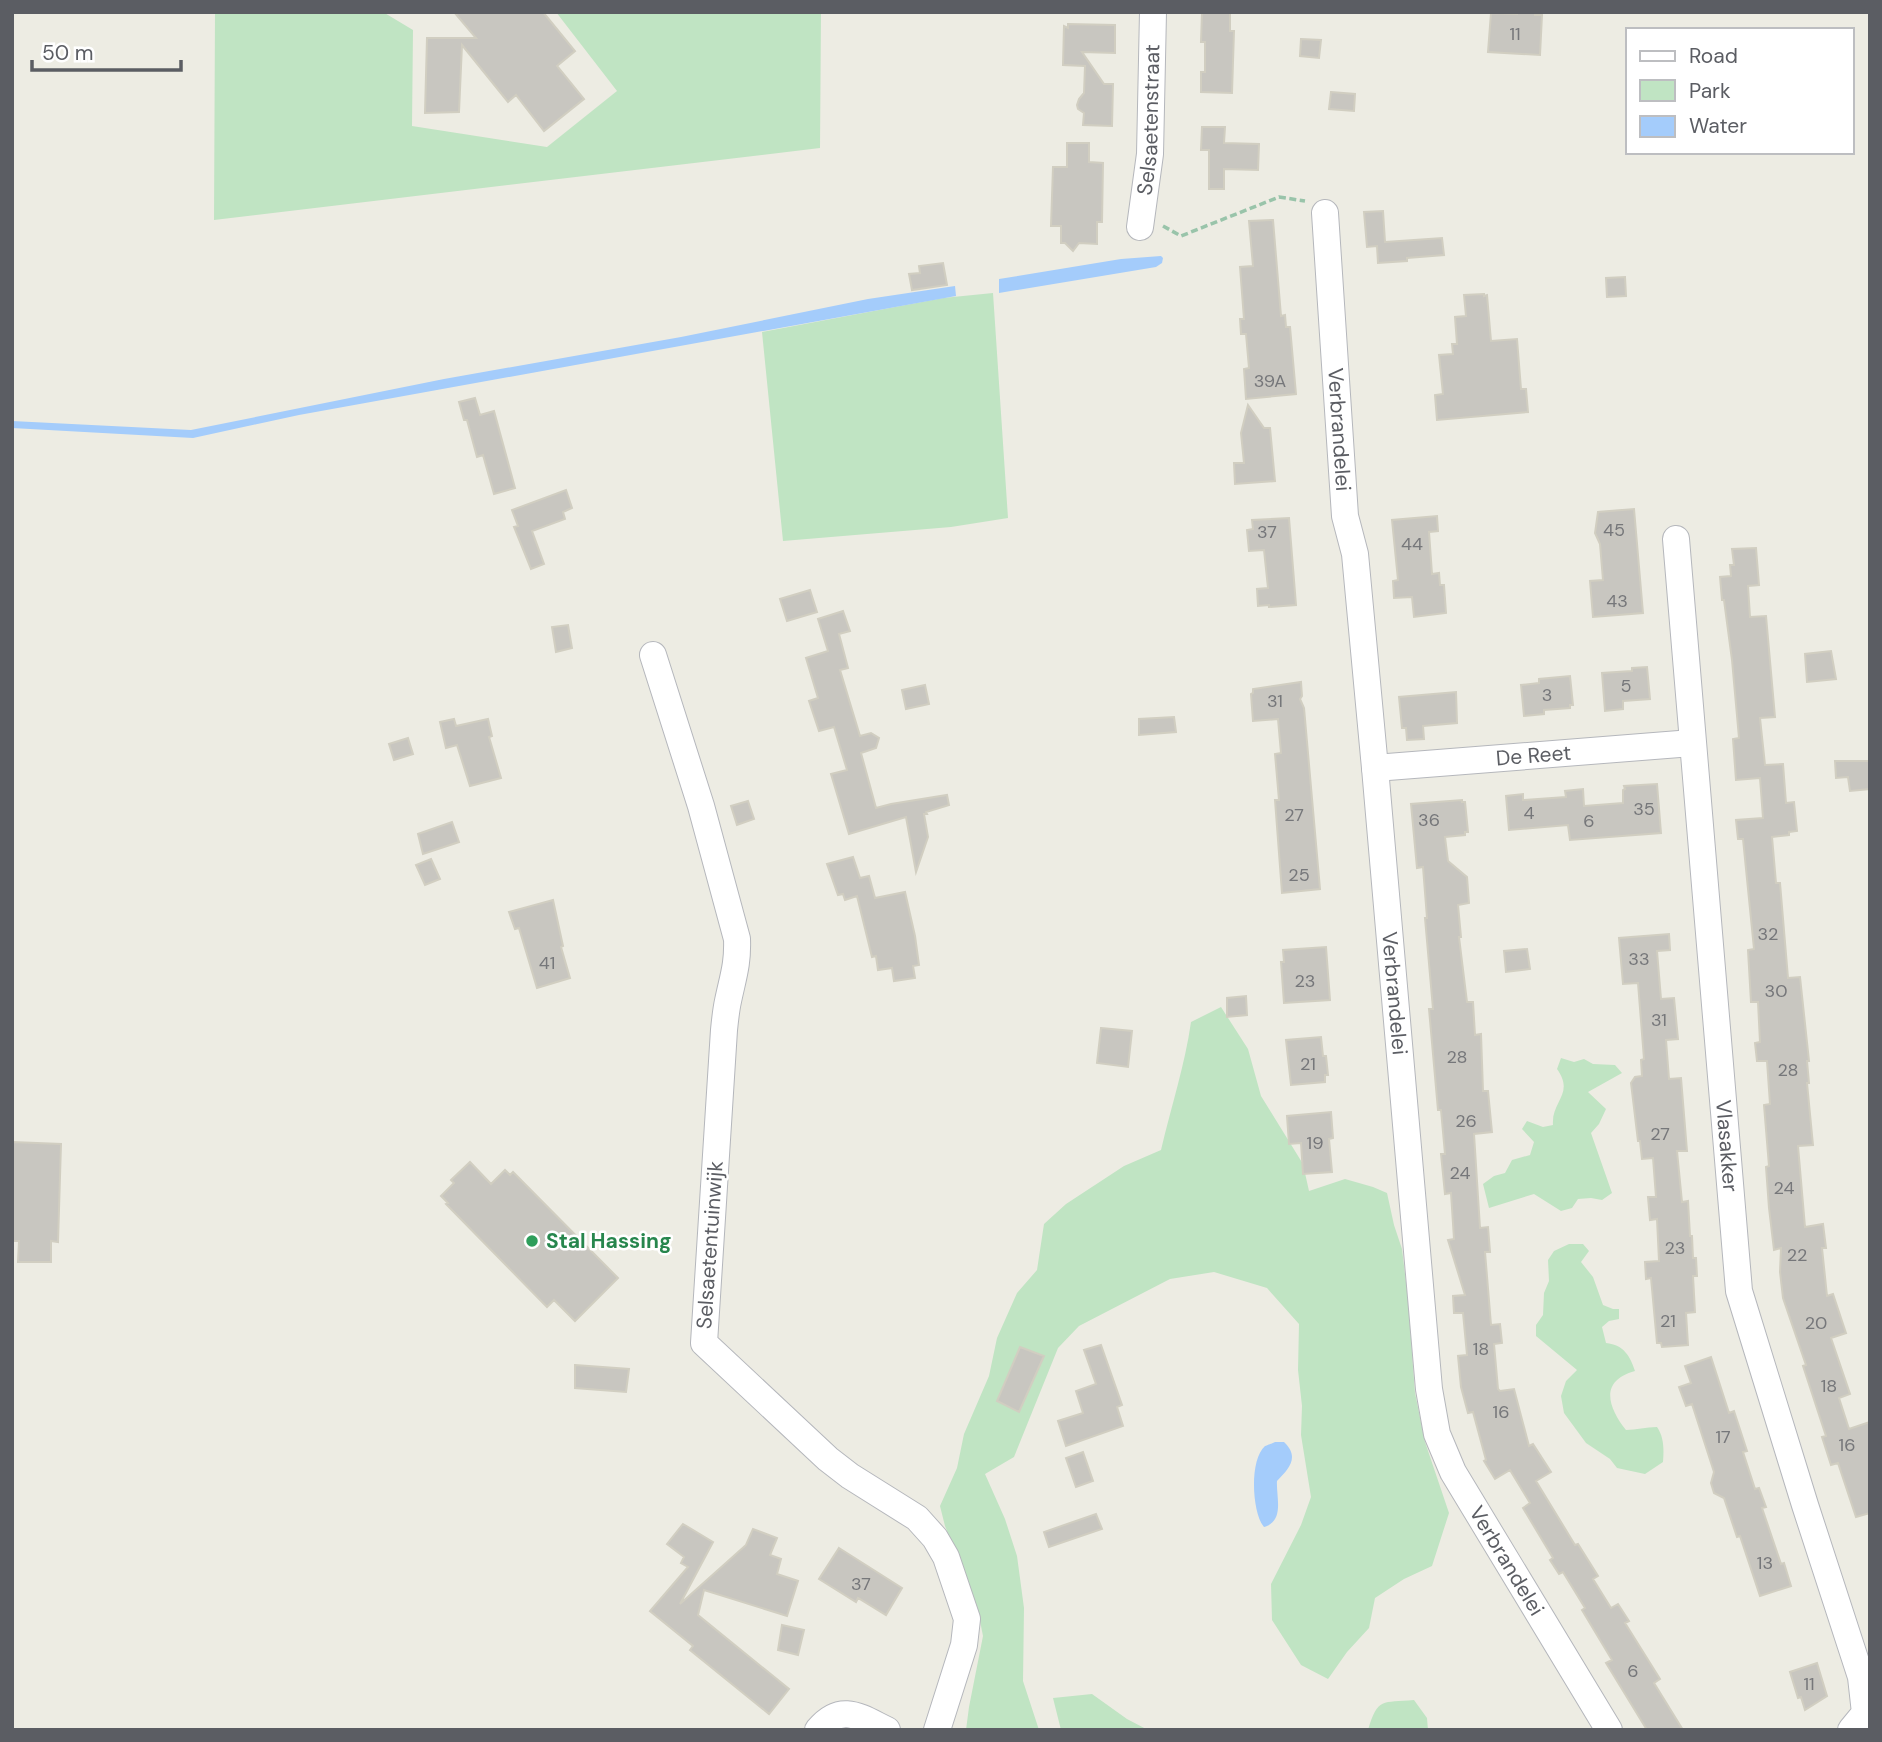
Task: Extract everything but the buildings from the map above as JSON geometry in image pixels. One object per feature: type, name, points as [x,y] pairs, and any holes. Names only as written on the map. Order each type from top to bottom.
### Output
[{"type":"street","name":"Selsaetenstraat","points":[[1140,227],[1150,153],[1153,12]]},
{"type":"street","name":"Verbrandelei","points":[[1325,213],[1345,516],[1355,554],[1429,1390],[1437,1434],[1453,1472],[1609,1730]]},
{"type":"street","name":"Vlasakker","points":[[1676,539],[1739,1291],[1861,1677],[1865,1713],[1851,1730]]},
{"type":"street","name":"Selsaetentuinwijk","points":[[653,655],[704,817],[737,939],[736,971],[724,1030],[704,1343],[828,1459],[917,1518],[946,1557],[967,1619],[964,1645],[937,1730]]},
{"type":"street","name":"De Reet","points":[[1375,768],[1692,743]]},
{"type":"street","points":[[818,1730],[825,1721],[848,1713],[887,1730]]},
{"type":"path","points":[[1140,227],[1160,224],[1181,236],[1279,197],[1305,201],[1325,213]]},
{"type":"green space","points":[[215,12],[383,12],[413,30],[412,126],[547,147],[617,91],[556,12],[821,12],[820,148],[214,220]]},
{"type":"green space","points":[[993,293],[1008,518],[951,527],[783,541],[762,332],[943,298]]},
{"type":"green space","points":[[1221,1007],[1248,1049],[1261,1096],[1303,1164],[1309,1191],[1345,1179],[1387,1193],[1402,1249],[1415,1393],[1425,1442],[1449,1513],[1432,1566],[1404,1579],[1375,1598],[1369,1628],[1347,1652],[1328,1679],[1301,1665],[1272,1620],[1271,1584],[1301,1525],[1311,1497],[1301,1435],[1299,1324],[1267,1288],[1214,1272],[1170,1279],[1079,1326],[1058,1348],[1014,1457],[985,1474],[1005,1519],[1017,1556],[1024,1608],[1023,1681],[1039,1730],[966,1730],[983,1636],[977,1606],[945,1526],[940,1506],[957,1468],[964,1434],[989,1376],[997,1338],[1017,1293],[1037,1270],[1044,1224],[1066,1204],[1124,1166],[1161,1150],[1182,1070],[1191,1022]]},
{"type":"green space","points":[[1561,1058],[1574,1062],[1584,1059],[1593,1064],[1615,1065],[1622,1073],[1588,1092],[1606,1109],[1591,1133],[1612,1193],[1602,1200],[1578,1199],[1572,1208],[1561,1211],[1534,1194],[1489,1208],[1483,1184],[1494,1176],[1505,1173],[1512,1160],[1530,1155],[1534,1142],[1522,1129],[1527,1121],[1543,1127],[1553,1125],[1553,1117],[1564,1085],[1557,1069]]},
{"type":"green space","points":[[1569,1244],[1583,1244],[1589,1251],[1581,1262],[1593,1277],[1603,1305],[1619,1309],[1619,1319],[1609,1321],[1602,1327],[1606,1343],[1625,1352],[1635,1371],[1616,1381],[1610,1396],[1611,1404],[1626,1430],[1657,1427],[1661,1435],[1663,1462],[1645,1474],[1617,1468],[1610,1459],[1586,1443],[1564,1413],[1561,1396],[1566,1381],[1577,1370],[1536,1336],[1536,1325],[1543,1315],[1544,1293],[1549,1281],[1548,1260],[1554,1251]]},
{"type":"green space","points":[[1092,1694],[1127,1719],[1148,1730],[1061,1730],[1053,1698]]},
{"type":"green space","points":[[1414,1700],[1427,1718],[1428,1730],[1368,1730],[1375,1712],[1383,1704]]},
{"type":"water","points":[[1161,256],[1162,263],[1156,267],[999,293],[999,279],[1121,259]]},
{"type":"water","points":[[955,286],[956,296],[299,415],[193,438],[12,428],[12,421],[191,430],[868,299]]},
{"type":"water","points":[[1284,1442],[1289,1447],[1292,1458],[1289,1467],[1277,1481],[1275,1520],[1264,1527],[1257,1510],[1254,1474],[1260,1453],[1265,1446]]},
{"type":"place","name":"Stal Hassing","points":[[532,1241]]}]
